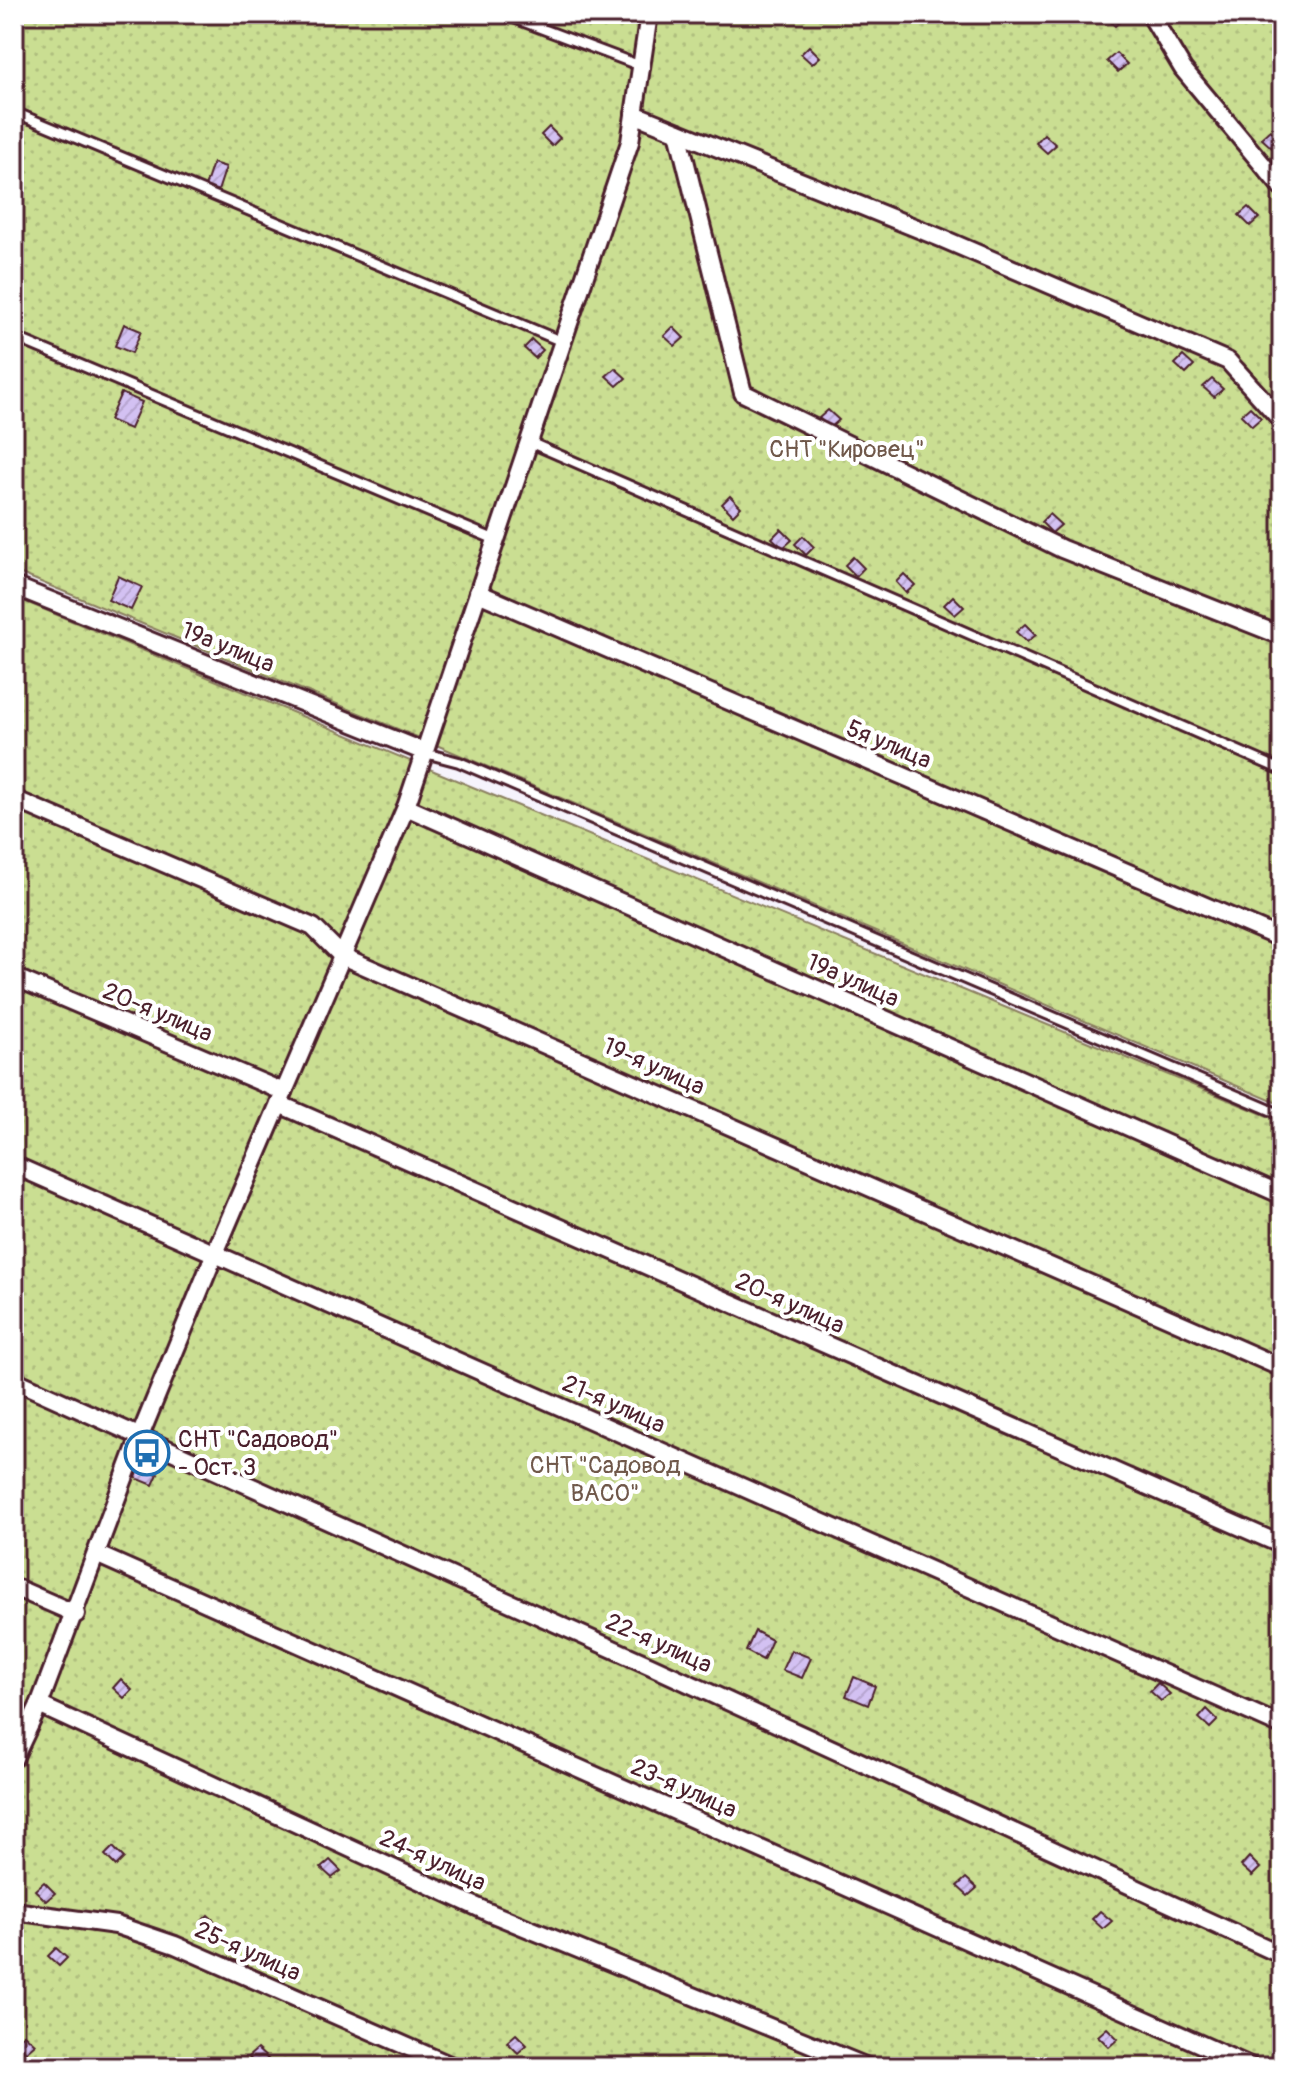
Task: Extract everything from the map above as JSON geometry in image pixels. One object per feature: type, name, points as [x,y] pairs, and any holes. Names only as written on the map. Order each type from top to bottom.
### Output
[{"type":"street","points":[[14,1758],[76,1614],[140,1436],[215,1253],[406,807],[630,142],[649,14]]},
{"type":"street","points":[[1150,14],[1183,69],[1282,188]]},
{"type":"street","points":[[634,114],[941,238],[1228,361],[1282,421]]},
{"type":"street","points":[[678,132],[743,393],[1062,549],[1282,636]]},
{"type":"street","name":"19а улица","points":[[14,586],[425,752]]},
{"type":"street","name":"5я улица","points":[[478,593],[1282,939]]},
{"type":"street","name":"19-я улица","points":[[14,799],[313,927],[342,956],[1282,1368]]},
{"type":"street","name":"19а улица","points":[[406,807],[1282,1195]]},
{"type":"street","name":"20-я улица","points":[[14,977],[1282,1545]]},
{"type":"street","name":"21-я улица","points":[[14,1165],[1282,1726]]},
{"type":"street","name":"22-я улица","points":[[14,1380],[1282,1955]]},
{"type":"street","name":"23-я улица","points":[[96,1554],[1252,2067]]},
{"type":"street","points":[[14,1587],[76,1614]]},
{"type":"street","name":"24-я улица","points":[[39,1705],[488,1912],[867,2067]]},
{"type":"street","name":"25-я улица","points":[[14,1911],[116,1925],[175,1945],[454,2067]]},
{"type":"lane","points":[[503,14],[641,66]]},
{"type":"lane","points":[[14,112],[563,342]]},
{"type":"lane","points":[[14,337],[496,540]]},
{"type":"lane","points":[[529,442],[1282,770]]},
{"type":"lane","points":[[425,752],[459,762],[1282,1115]]},
{"type":"green space","name":"СНТ \"Кировец\"","points":[[14,14],[1282,14],[1282,1105],[434,744],[14,571]]},
{"type":"green space","name":"СНТ \"Садовод ВАСО\"","points":[[14,597],[1282,1122],[1282,2067],[14,2067]]},
{"type":"building","points":[[1119,14],[1124,18],[1115,26],[1104,16]]},
{"type":"building","points":[[809,46],[820,57],[812,64],[801,54]]},
{"type":"building","points":[[1116,53],[1127,64],[1118,72],[1107,61]]},
{"type":"building","points":[[549,127],[560,138],[552,146],[541,135]]},
{"type":"building","points":[[1270,130],[1281,140],[1272,148],[1261,138]]},
{"type":"building","points":[[1044,134],[1056,145],[1047,153],[1036,143]]},
{"type":"building","points":[[213,163],[226,167],[218,191],[205,187]]},
{"type":"building","points":[[1248,207],[1259,218],[1250,226],[1239,215]]},
{"type":"building","points":[[124,324],[141,331],[132,353],[115,346]]},
{"type":"building","points":[[673,327],[684,338],[675,346],[664,336]]},
{"type":"building","points":[[532,340],[543,350],[535,358],[524,348]]},
{"type":"building","points":[[1183,356],[1194,366],[1186,374],[1175,364]]},
{"type":"building","points":[[615,368],[626,378],[617,386],[606,376]]},
{"type":"building","points":[[1212,379],[1223,389],[1214,397],[1203,387]]},
{"type":"building","points":[[121,393],[142,402],[130,429],[109,420]]},
{"type":"building","points":[[1250,407],[1261,418],[1252,426],[1241,415]]},
{"type":"building","points":[[828,410],[839,420],[830,428],[819,418]]},
{"type":"building","points":[[730,496],[741,507],[733,515],[722,504]]},
{"type":"building","points":[[1049,514],[1061,525],[1052,533],[1041,522]]},
{"type":"building","points":[[781,529],[792,540],[783,548],[772,538]]},
{"type":"building","points":[[803,536],[814,547],[806,555],[795,544]]},
{"type":"building","points":[[853,557],[864,568],[856,576],[845,565]]},
{"type":"building","points":[[904,574],[915,585],[906,593],[896,582]]},
{"type":"building","points":[[118,576],[142,587],[131,610],[108,600]]},
{"type":"building","points":[[953,596],[964,607],[955,615],[944,605]]},
{"type":"building","points":[[1025,624],[1036,635],[1027,642],[1016,632]]},
{"type":"building","points":[[140,1467],[158,1474],[153,1485],[136,1478]]},
{"type":"building","points":[[755,1631],[772,1640],[763,1660],[746,1651]]},
{"type":"building","points":[[791,1650],[811,1658],[802,1678],[782,1670]]},
{"type":"building","points":[[854,1677],[875,1686],[868,1705],[846,1696]]},
{"type":"building","points":[[121,1679],[132,1690],[124,1698],[113,1688]]},
{"type":"building","points":[[1158,1683],[1170,1694],[1161,1701],[1150,1691]]},
{"type":"building","points":[[1207,1709],[1218,1720],[1210,1728],[1199,1718]]},
{"type":"building","points":[[113,1847],[124,1858],[116,1866],[105,1855]]},
{"type":"building","points":[[1249,1857],[1260,1868],[1252,1876],[1241,1866]]},
{"type":"building","points":[[330,1860],[341,1871],[332,1878],[321,1868]]},
{"type":"building","points":[[966,1878],[977,1888],[968,1896],[957,1886]]},
{"type":"building","points":[[44,1882],[55,1893],[46,1901],[35,1890]]},
{"type":"building","points":[[1100,1911],[1112,1921],[1103,1929],[1092,1919]]},
{"type":"building","points":[[208,1915],[220,1926],[211,1934],[200,1923]]},
{"type":"building","points":[[56,1948],[67,1958],[59,1966],[48,1956]]},
{"type":"building","points":[[1107,2028],[1118,2039],[1109,2047],[1098,2036]]},
{"type":"building","points":[[24,2034],[35,2044],[26,2052],[15,2042]]},
{"type":"building","points":[[516,2034],[527,2045],[518,2053],[507,2042]]},
{"type":"building","points":[[257,2049],[268,2059],[260,2067],[248,2057]]},
{"type":"place","name":"СНТ \"Садовод\" - Ост. 3","points":[[147,1453]]}]
